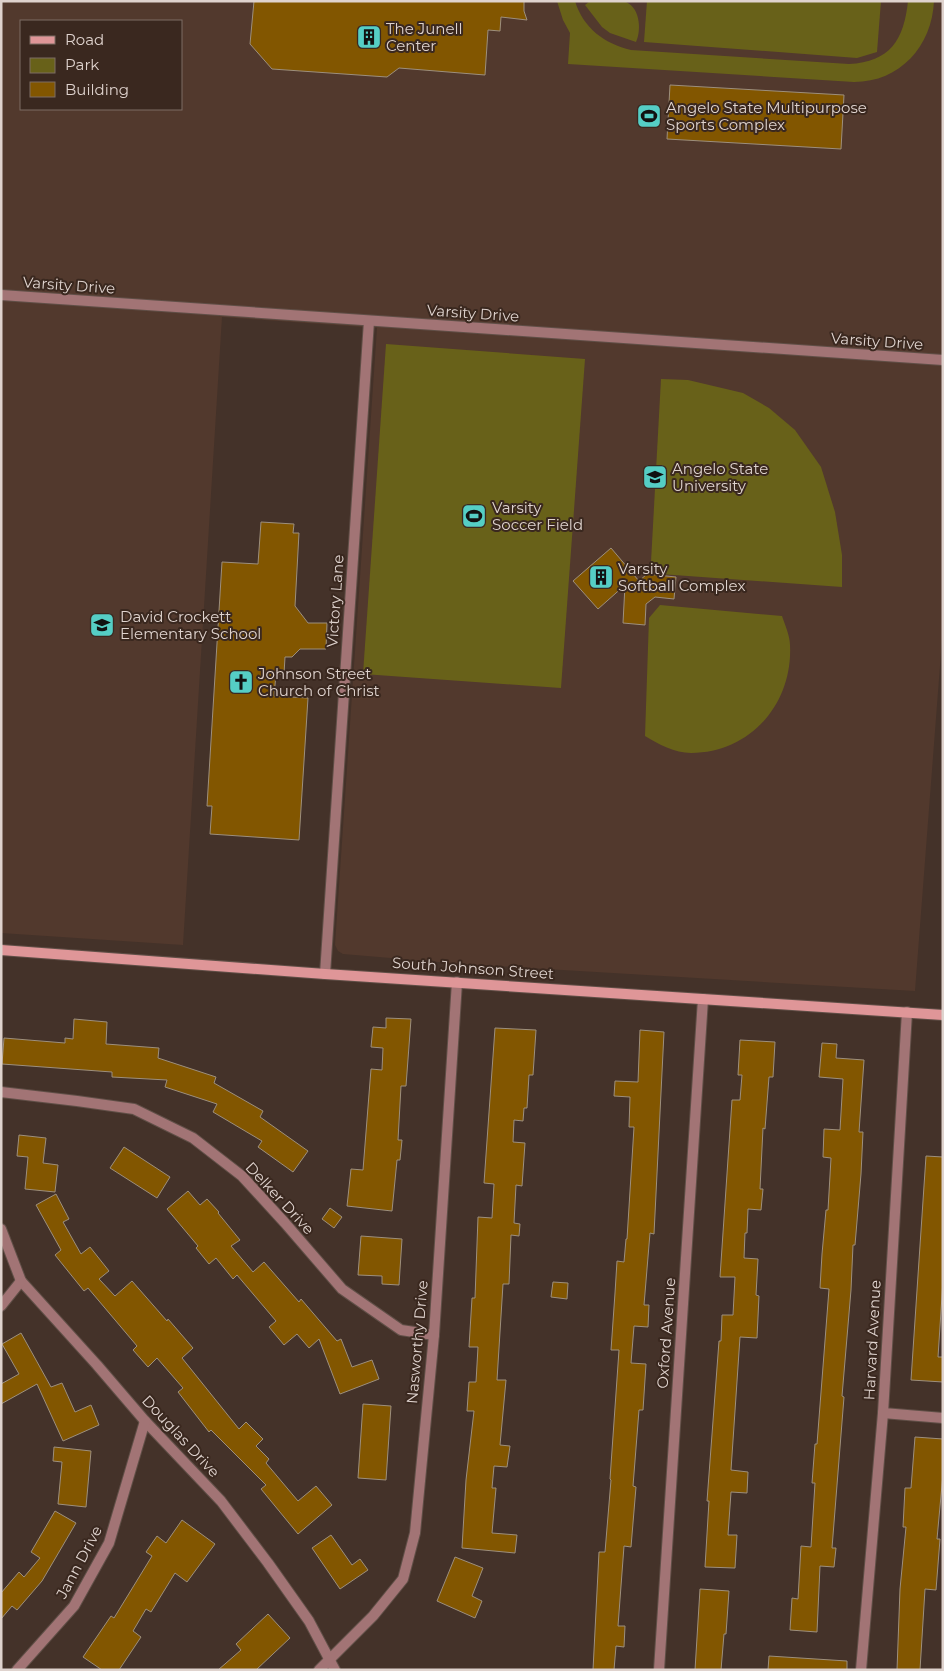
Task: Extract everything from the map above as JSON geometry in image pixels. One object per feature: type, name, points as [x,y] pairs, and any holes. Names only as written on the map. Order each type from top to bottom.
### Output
[{"type":"main road","name":"South Johnson Street","points":[[1,950],[324,974],[943,1015]]},
{"type":"street","name":"Varsity Drive","points":[[1,294],[943,360]]},
{"type":"street","name":"Victory Lane","points":[[324,974],[370,321]]},
{"type":"street","name":"Nasworthy Drive","points":[[319,1670],[373,1616],[403,1579],[415,1533],[434,1335],[457,982]]},
{"type":"street","name":"Oxford Avenue","points":[[659,1670],[702,999]]},
{"type":"street","name":"Harvard Avenue","points":[[861,1670],[883,1413],[907,1012]]},
{"type":"street","name":"Delker Drive","points":[[1,1092],[77,1100],[134,1109],[193,1138],[242,1176],[342,1289],[402,1330],[434,1335]]},
{"type":"street","name":"Douglas Drive","points":[[1,1229],[21,1282],[146,1422],[221,1501],[268,1562],[309,1621],[335,1670]]},
{"type":"street","points":[[1,1306],[21,1282]]},
{"type":"street","points":[[883,1413],[943,1418]]},
{"type":"street","name":"Jann Drive","points":[[18,1670],[74,1606],[109,1543],[146,1422]]},
{"type":"shaded area","name":"Angelo State University","points":[[1,1],[943,1],[943,627],[915,991],[462,964],[343,954],[338,951],[335,945],[377,328],[222,317],[183,945],[1,933]]},
{"type":"green space","points":[[557,1],[575,1],[589,27],[612,44],[631,50],[849,64],[875,59],[892,46],[903,27],[908,1],[934,1],[927,33],[920,46],[910,58],[886,76],[854,82],[568,64],[570,33],[563,20]]},
{"type":"green space","points":[[590,1],[623,1],[629,3],[638,18],[639,31],[636,42],[610,33],[602,27],[585,5]]},
{"type":"green space","points":[[647,1],[881,1],[877,52],[857,58],[644,42]]},
{"type":"green space","name":"Varsity Soccer Field","points":[[386,344],[585,359],[561,688],[363,674]]},
{"type":"green space","points":[[661,379],[688,380],[743,393],[769,408],[795,430],[821,467],[835,512],[842,555],[842,587],[660,574],[651,562]]},
{"type":"green space","points":[[660,605],[782,616],[790,645],[789,667],[784,687],[776,705],[764,721],[749,734],[732,744],[712,751],[691,753],[673,750],[645,736],[649,618]]},
{"type":"building","name":"The Junell Center","points":[[254,1],[524,1],[524,11],[527,20],[501,17],[500,31],[488,30],[485,75],[399,68],[387,77],[272,69],[250,44]]},
{"type":"building","points":[[670,85],[844,95],[841,149],[667,139]]},
{"type":"building","name":"Johnson Street Church of Christ","points":[[261,522],[294,524],[293,533],[299,533],[295,606],[308,623],[327,623],[326,649],[300,649],[292,657],[285,657],[284,674],[276,674],[274,696],[308,698],[299,840],[210,834],[212,806],[207,806],[222,562],[258,564]]},
{"type":"building","points":[[611,548],[639,581],[647,574],[676,577],[674,599],[655,597],[646,604],[645,625],[623,623],[625,585],[598,609],[573,581]]},
{"type":"building","points":[[386,1018],[411,1019],[406,1086],[401,1086],[398,1140],[402,1140],[400,1160],[397,1160],[392,1211],[347,1206],[351,1169],[363,1170],[371,1069],[382,1070],[383,1048],[371,1047],[373,1027],[386,1028]]},
{"type":"building","points":[[74,1019],[107,1022],[106,1044],[159,1048],[158,1058],[216,1077],[214,1083],[263,1111],[260,1117],[308,1151],[293,1172],[258,1147],[262,1141],[213,1112],[217,1104],[165,1087],[167,1080],[112,1077],[112,1072],[2,1064],[4,1038],[65,1043],[65,1038],[73,1039]]},
{"type":"building","points":[[495,1028],[536,1030],[533,1075],[529,1075],[527,1108],[524,1108],[523,1121],[514,1120],[513,1142],[525,1143],[522,1186],[516,1185],[514,1223],[520,1224],[519,1236],[511,1235],[509,1284],[503,1284],[497,1380],[506,1380],[500,1445],[510,1446],[507,1467],[494,1466],[492,1488],[496,1488],[492,1533],[517,1535],[515,1553],[462,1548],[466,1480],[474,1411],[467,1411],[469,1382],[476,1382],[478,1347],[469,1347],[472,1298],[475,1298],[478,1217],[492,1218],[494,1184],[484,1183]]},
{"type":"building","points":[[640,1030],[664,1032],[654,1234],[650,1233],[644,1305],[649,1305],[648,1327],[634,1326],[631,1363],[646,1364],[643,1410],[639,1410],[633,1486],[636,1487],[631,1547],[624,1546],[618,1626],[625,1626],[624,1647],[616,1646],[614,1670],[593,1670],[599,1552],[605,1552],[619,1350],[611,1350],[617,1261],[624,1262],[627,1239],[634,1127],[629,1127],[630,1097],[614,1096],[615,1081],[638,1082]]},
{"type":"building","points":[[740,1040],[775,1042],[773,1077],[769,1077],[765,1129],[763,1128],[760,1189],[763,1189],[761,1210],[748,1209],[747,1233],[745,1233],[744,1258],[758,1259],[756,1295],[759,1296],[757,1338],[740,1337],[731,1470],[748,1472],[747,1493],[731,1492],[728,1535],[737,1535],[735,1568],[705,1567],[709,1501],[707,1501],[719,1341],[721,1341],[722,1315],[733,1315],[735,1277],[720,1277],[732,1100],[740,1100],[742,1075],[738,1075]]},
{"type":"building","points":[[822,1043],[837,1044],[836,1058],[864,1060],[859,1132],[863,1132],[861,1174],[855,1245],[853,1245],[842,1396],[844,1397],[832,1548],[836,1548],[834,1567],[820,1566],[817,1632],[790,1630],[792,1598],[798,1599],[801,1546],[811,1547],[815,1483],[812,1483],[815,1444],[817,1444],[829,1289],[820,1288],[831,1158],[823,1157],[824,1129],[840,1130],[843,1079],[819,1077]]},
{"type":"building","points":[[19,1135],[46,1138],[43,1163],[58,1165],[55,1192],[25,1189],[28,1157],[17,1156]]},
{"type":"building","points":[[124,1147],[170,1177],[157,1198],[110,1168]]},
{"type":"building","points":[[926,1156],[943,1157],[943,1280],[938,1357],[943,1357],[943,1382],[911,1380]]},
{"type":"building","points":[[188,1191],[200,1205],[207,1199],[219,1212],[240,1240],[231,1246],[253,1272],[264,1262],[299,1302],[301,1299],[337,1341],[341,1339],[352,1367],[372,1360],[379,1379],[340,1394],[319,1339],[309,1348],[297,1334],[284,1345],[269,1327],[276,1321],[237,1275],[233,1279],[216,1258],[209,1264],[196,1248],[198,1246],[167,1209]]},
{"type":"building","points":[[56,1194],[69,1219],[63,1222],[81,1254],[90,1247],[109,1271],[99,1279],[115,1296],[132,1281],[193,1348],[182,1358],[239,1429],[246,1422],[263,1439],[256,1446],[269,1459],[266,1463],[298,1501],[316,1486],[332,1505],[298,1534],[261,1489],[266,1485],[211,1430],[209,1432],[178,1392],[183,1388],[157,1358],[148,1367],[133,1350],[137,1346],[88,1288],[84,1291],[55,1255],[61,1250],[36,1205]]},
{"type":"building","points":[[330,1208],[342,1217],[334,1228],[322,1219]]},
{"type":"building","points":[[361,1236],[402,1239],[399,1285],[382,1284],[382,1276],[358,1275]]},
{"type":"building","points":[[553,1282],[568,1283],[567,1299],[551,1297]]},
{"type":"building","points":[[21,1333],[51,1387],[62,1383],[75,1412],[91,1405],[99,1425],[63,1441],[37,1384],[1,1404],[1,1384],[19,1374],[2,1344]]},
{"type":"building","points":[[363,1404],[391,1406],[386,1480],[358,1478]]},
{"type":"building","points":[[915,1437],[943,1439],[943,1474],[937,1539],[940,1539],[936,1590],[925,1589],[920,1670],[897,1670],[900,1589],[906,1527],[903,1527],[905,1488],[911,1488]]},
{"type":"building","points":[[54,1447],[91,1451],[86,1507],[58,1504],[62,1462],[53,1461]]},
{"type":"building","points":[[55,1511],[76,1523],[42,1581],[17,1610],[12,1606],[1,1619],[1,1593],[19,1572],[24,1577],[40,1558],[31,1552]]},
{"type":"building","points":[[182,1520],[215,1544],[187,1582],[175,1573],[151,1612],[146,1609],[133,1631],[141,1637],[119,1670],[102,1670],[83,1657],[111,1616],[114,1618],[152,1556],[146,1552],[157,1536],[166,1543]]},
{"type":"building","points":[[331,1535],[352,1565],[360,1559],[368,1570],[340,1589],[312,1548]]},
{"type":"building","points":[[455,1557],[483,1568],[472,1596],[482,1601],[475,1618],[437,1601]]},
{"type":"building","points":[[700,1589],[729,1591],[721,1670],[695,1670]]},
{"type":"building","points":[[268,1614],[290,1638],[256,1670],[218,1670],[241,1650],[236,1644]]},
{"type":"building","points":[[769,1656],[847,1661],[847,1670],[768,1670]]},
{"type":"place","name":"The Junell Center","points":[[369,37]]},
{"type":"place","name":"Angelo State Multipurpose Sports Complex","points":[[649,116]]},
{"type":"place","name":"Angelo State University","points":[[655,477]]},
{"type":"place","name":"Varsity Soccer Field","points":[[474,516]]},
{"type":"place","name":"Varsity Softball Complex","points":[[601,577]]},
{"type":"place","name":"David Crockett Elementary School","points":[[102,625]]},
{"type":"place","name":"Johnson Street Church of Christ","points":[[241,682]]}]
